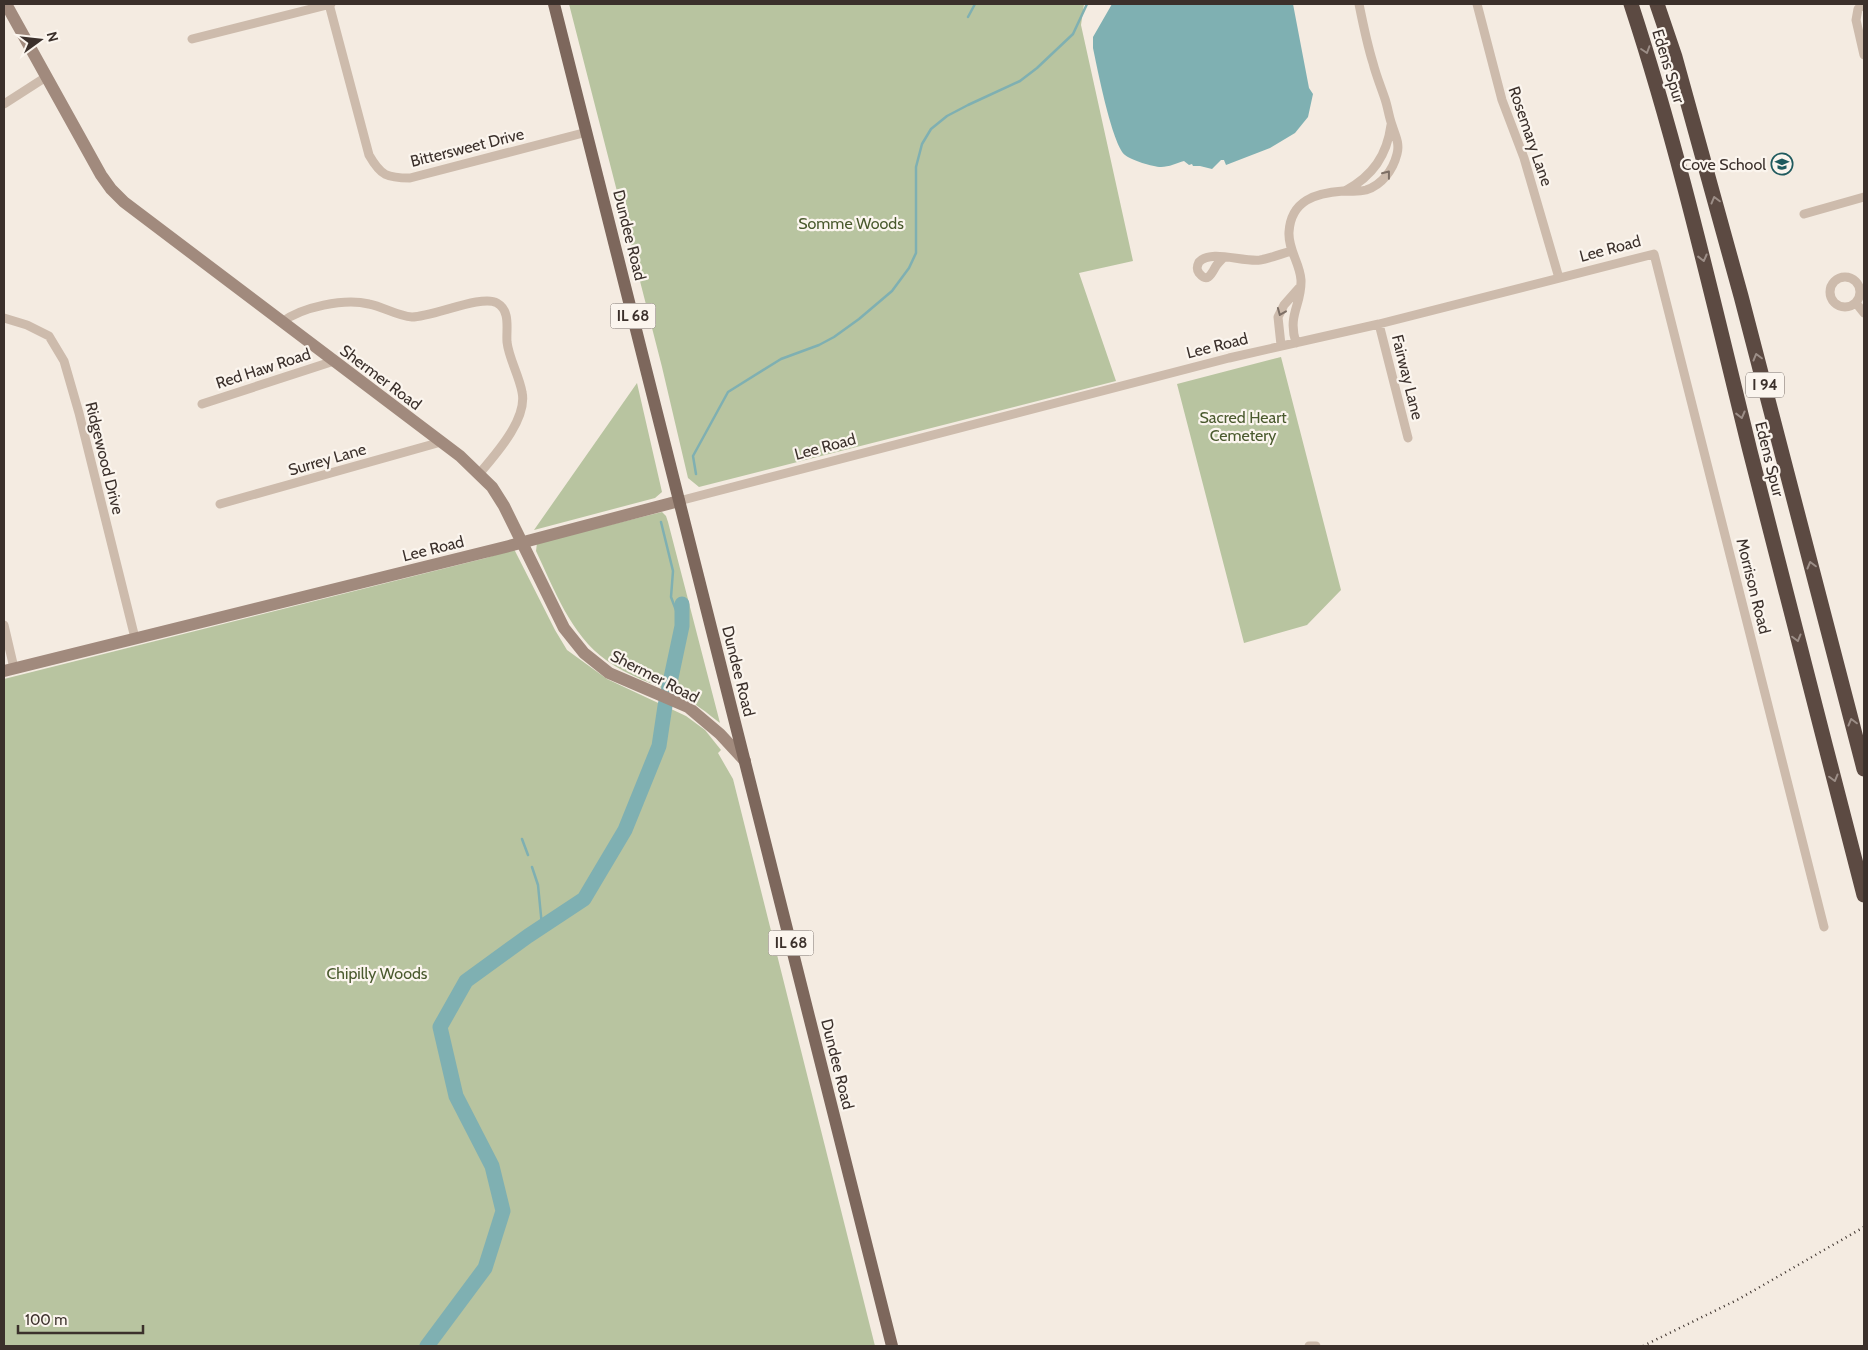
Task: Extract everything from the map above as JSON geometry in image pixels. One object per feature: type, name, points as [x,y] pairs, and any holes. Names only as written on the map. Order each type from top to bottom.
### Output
[{"type":"highway","name":"Edens Spur","points":[[1631,4],[1652,68],[1687,195],[1785,591],[1864,895]]},
{"type":"highway","name":"Edens Spur","points":[[1657,4],[1675,57],[1744,306],[1864,769]]},
{"type":"main road","name":"Shermer Road","points":[[6,4],[100,175],[111,189],[124,202],[460,456],[492,487],[504,506],[564,628],[584,653],[610,673],[688,707],[720,734],[745,761]]},
{"type":"main road","name":"Dundee Road","points":[[554,4],[892,1346]]},
{"type":"main road","name":"Lee Road","points":[[9,670],[523,542],[679,501]]},
{"type":"street","points":[[192,39],[330,4]]},
{"type":"street","name":"Bittersweet Drive","points":[[330,4],[369,155],[377,169],[390,178],[410,178],[587,132]]},
{"type":"street","points":[[1296,343],[1292,319],[1301,285],[1289,233],[1295,211],[1308,199],[1317,195],[1367,190],[1375,186],[1390,172],[1399,147],[1366,41],[1359,4]]},
{"type":"street","name":"Rosemary Lane","points":[[1477,4],[1502,100],[1524,158],[1559,278]]},
{"type":"street","points":[[1861,7],[1856,20],[1864,56]]},
{"type":"street","points":[[4,104],[46,77]]},
{"type":"street","points":[[1345,191],[1366,177],[1381,160],[1386,148],[1391,124]]},
{"type":"street","points":[[1804,214],[1864,198]]},
{"type":"street","points":[[1224,257],[1241,260],[1261,260],[1292,251]]},
{"type":"street","name":"Lee Road","points":[[679,501],[1281,345],[1379,324],[1654,254]]},
{"type":"street","name":"Morrison Road","points":[[1654,254],[1824,927]]},
{"type":"street","points":[[1281,345],[1278,324],[1280,311],[1301,285]]},
{"type":"street","points":[[282,322],[301,311],[344,303],[368,304],[412,317],[484,300],[498,303],[504,310],[506,317],[508,348],[522,392],[522,409],[507,437],[479,474]]},
{"type":"street","points":[[1856,303],[1864,313]]},
{"type":"street","name":"Ridgewood Drive","points":[[4,318],[26,325],[49,336],[64,361],[79,413],[135,638]]},
{"type":"street","name":"Fairway Lane","points":[[1379,324],[1408,438]]},
{"type":"street","name":"Red Haw Road","points":[[202,404],[334,361]]},
{"type":"street","name":"Surrey Lane","points":[[220,504],[441,442]]},
{"type":"street","points":[[4,625],[9,670]]},
{"type":"street","points":[[1309,1346],[1316,1346]]},
{"type":"green space","name":"Somme Woods","points":[[569,4],[1084,4],[1081,25],[1133,261],[1079,273],[1116,381],[699,487],[688,478],[662,367]]},
{"type":"green space","name":"Sacred Heart Cemetery","points":[[1281,357],[1341,590],[1307,625],[1244,643],[1177,384]]},
{"type":"green space","points":[[637,383],[662,492],[655,498],[534,530]]},
{"type":"green space","points":[[662,512],[668,522],[720,723],[685,698],[623,671],[594,650],[573,625],[536,551],[537,543]]},
{"type":"green space","name":"Chipilly Woods","points":[[514,549],[567,650],[607,679],[686,716],[705,730],[721,750],[718,753],[733,779],[875,1346],[4,1346],[4,679],[486,558]]},
{"type":"water","points":[[1112,4],[1293,4],[1309,88],[1313,94],[1308,117],[1295,133],[1270,148],[1226,165],[1224,160],[1221,160],[1212,169],[1189,165],[1184,161],[1157,167],[1128,157],[1120,148],[1110,121],[1093,48],[1093,37]]},
{"type":"waterway","points":[[968,17],[975,4]]},
{"type":"waterway","points":[[696,474],[693,456],[728,392],[781,359],[819,345],[834,337],[892,291],[909,268],[916,253],[916,167],[922,144],[931,129],[947,116],[1020,81],[1037,68],[1073,34],[1087,4]]},
{"type":"waterway","points":[[661,522],[673,571],[671,597],[682,626]]},
{"type":"waterway","points":[[427,1346],[485,1268],[503,1211],[492,1166],[456,1096],[440,1027],[466,981],[528,936],[584,899],[625,830],[659,746],[665,706],[682,626],[682,604]]},
{"type":"waterway","points":[[522,839],[528,855]]},
{"type":"waterway","points":[[532,867],[538,885],[542,926]]},
{"type":"railway","points":[[1643,1346],[1739,1299],[1864,1227]]},
{"type":"place","name":"Cove School","points":[[1782,164]]}]
